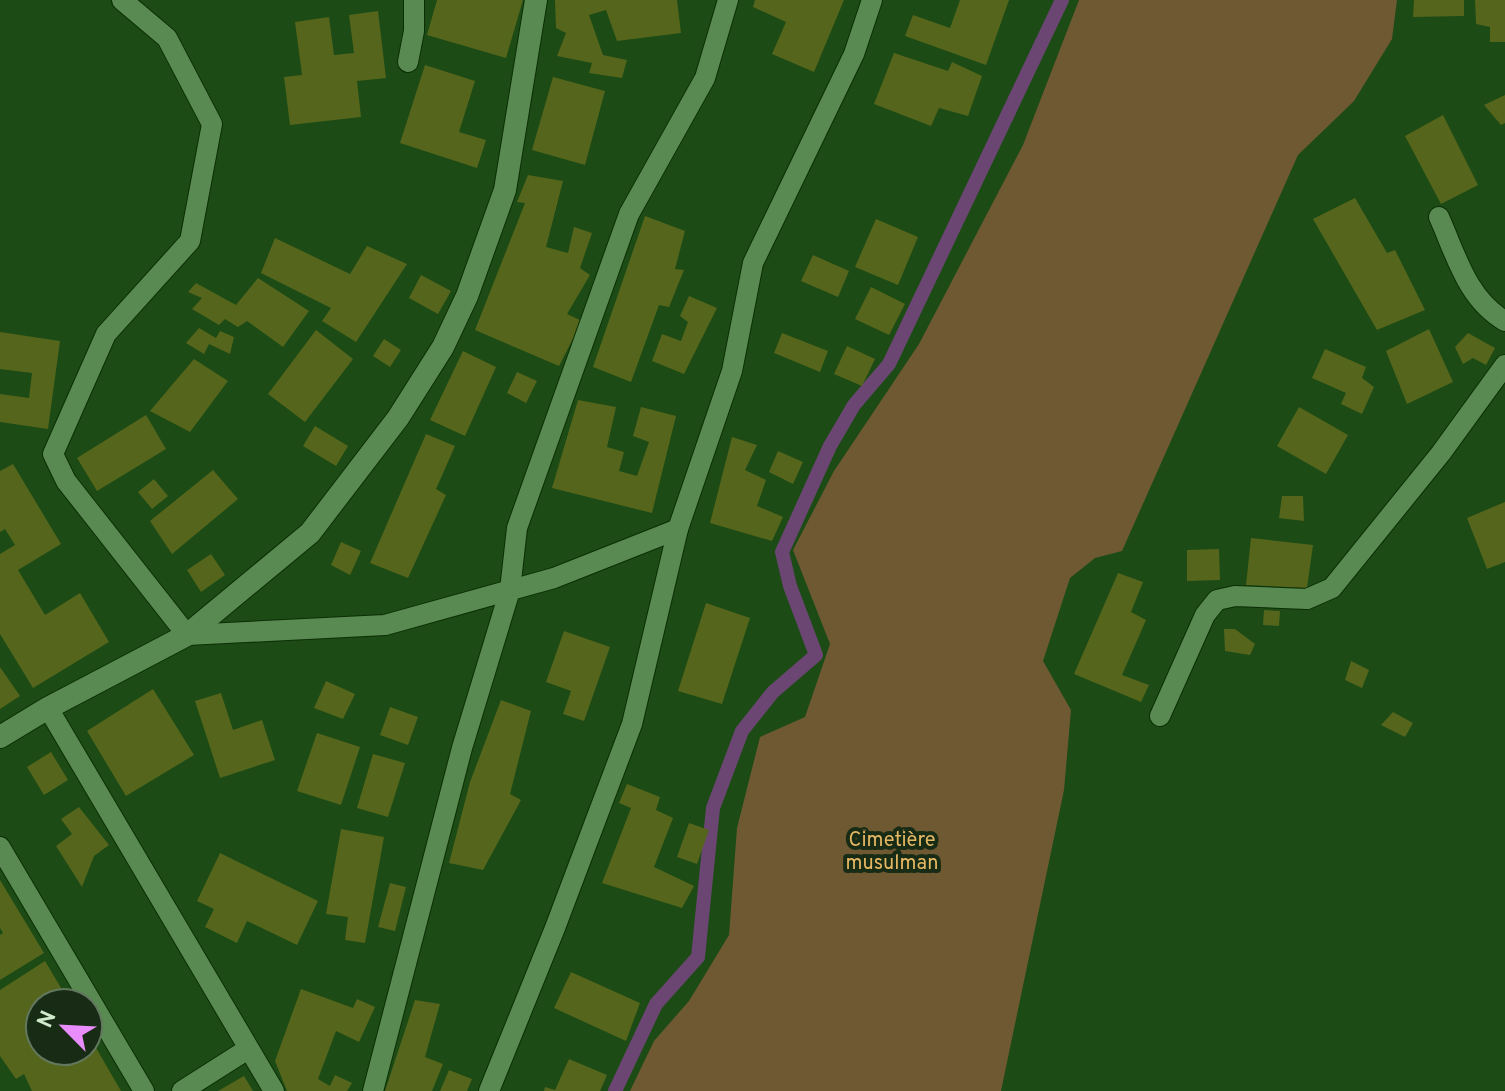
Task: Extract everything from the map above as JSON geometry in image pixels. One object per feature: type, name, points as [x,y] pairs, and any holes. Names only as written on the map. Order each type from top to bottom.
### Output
[{"type":"street","points":[[0,737],[48,708],[187,635],[310,533],[398,418],[443,347],[467,296],[505,190],[536,0]]},
{"type":"lane","points":[[122,0],[167,38],[212,124],[190,241],[106,334],[53,454],[66,481],[187,635],[385,625],[554,578],[678,529]]},
{"type":"lane","points":[[408,62],[414,31],[414,0]]},
{"type":"lane","points":[[373,1091],[462,748],[510,590],[517,528],[629,214],[705,78],[728,0]]},
{"type":"lane","points":[[489,1091],[632,724],[678,529],[732,371],[753,263],[854,54],[872,0]]},
{"type":"lane","points":[[1439,217],[1474,295],[1491,313],[1505,321]]},
{"type":"lane","points":[[1160,716],[1205,615],[1217,600],[1235,596],[1307,599],[1332,588],[1441,453],[1505,365]]},
{"type":"lane","points":[[48,708],[274,1091]]},
{"type":"lane","points":[[0,847],[144,1091]]},
{"type":"lane","points":[[182,1091],[248,1049]]},
{"type":"green space","name":"Cimetière musulman","points":[[1079,0],[1397,0],[1392,39],[1354,101],[1298,155],[1122,551],[1095,558],[1070,578],[1043,661],[1071,710],[1064,790],[1001,1091],[630,1091],[654,1041],[689,1001],[729,935],[737,828],[760,737],[805,717],[830,644],[793,550],[834,471],[919,344],[1023,145]]},
{"type":"building","points":[[437,0],[523,0],[506,58],[427,35]]},
{"type":"building","points":[[555,0],[677,0],[681,33],[617,41],[606,10],[589,15],[603,55],[627,60],[622,78],[589,73],[592,63],[557,56],[566,33],[556,28]]},
{"type":"building","points":[[755,0],[844,0],[814,72],[772,54],[786,22],[753,7]]},
{"type":"building","points":[[960,0],[1009,0],[986,65],[905,36],[913,15],[950,28]]},
{"type":"building","points":[[1414,0],[1464,0],[1464,16],[1413,17]]},
{"type":"building","points":[[1475,0],[1505,0],[1505,42],[1490,42],[1490,27],[1476,24]]},
{"type":"building","points":[[378,11],[386,78],[357,81],[361,117],[290,125],[284,77],[302,75],[295,22],[329,17],[334,55],[354,53],[349,15]]},
{"type":"building","points":[[894,53],[948,71],[952,62],[982,76],[968,116],[939,108],[931,126],[874,104]]},
{"type":"building","points":[[425,65],[475,81],[459,132],[486,140],[477,168],[400,143]]},
{"type":"building","points":[[553,77],[605,91],[585,165],[532,150]]},
{"type":"building","points":[[1505,95],[1505,123],[1501,125],[1484,105]]},
{"type":"building","points":[[1443,115],[1478,185],[1441,204],[1405,136]]},
{"type":"building","points":[[528,175],[563,181],[546,247],[568,253],[574,227],[592,233],[580,268],[590,275],[567,314],[582,321],[559,366],[475,330],[525,203],[517,202]]},
{"type":"building","points":[[1355,198],[1387,253],[1395,250],[1425,310],[1377,330],[1313,219]]},
{"type":"building","points":[[645,216],[685,231],[675,269],[684,270],[669,307],[659,305],[631,382],[593,367]]},
{"type":"building","points":[[876,219],[918,237],[898,285],[855,267]]},
{"type":"building","points":[[275,238],[350,274],[367,246],[407,264],[356,342],[322,321],[331,308],[261,273]]},
{"type":"building","points":[[813,255],[849,271],[838,297],[801,281]]},
{"type":"building","points":[[421,275],[451,291],[438,314],[409,298]]},
{"type":"building","points":[[258,278],[309,311],[283,347],[247,321],[238,327],[225,319],[219,325],[192,309],[202,298],[188,292],[196,283],[236,305]]},
{"type":"building","points":[[871,287],[905,304],[889,335],[855,319]]},
{"type":"building","points":[[689,296],[717,308],[684,374],[652,361],[662,334],[681,341],[688,322],[680,316]]},
{"type":"building","points":[[199,328],[216,338],[220,331],[234,337],[230,354],[209,344],[204,354],[186,343]]},
{"type":"building","points":[[1429,329],[1453,382],[1407,404],[1386,351]]},
{"type":"building","points":[[316,330],[353,359],[305,422],[268,394]]},
{"type":"building","points":[[0,332],[60,341],[48,429],[0,422],[0,394],[29,398],[32,373],[0,369]]},
{"type":"building","points":[[782,333],[828,351],[820,372],[774,353]]},
{"type":"building","points":[[1468,333],[1495,348],[1486,365],[1473,358],[1463,364],[1455,347]]},
{"type":"building","points":[[384,339],[401,350],[390,367],[373,356]]},
{"type":"building","points":[[847,346],[875,359],[862,386],[834,374]]},
{"type":"building","points":[[1325,349],[1366,367],[1362,378],[1374,387],[1362,414],[1341,404],[1346,393],[1312,378]]},
{"type":"building","points":[[463,351],[496,367],[465,436],[430,420]]},
{"type":"building","points":[[194,359],[228,381],[190,432],[150,411]]},
{"type":"building","points":[[517,372],[537,381],[526,403],[507,393]]},
{"type":"building","points":[[578,400],[616,407],[607,447],[624,452],[619,471],[637,476],[649,442],[633,436],[641,407],[676,416],[652,513],[552,488]]},
{"type":"building","points":[[1299,407],[1348,435],[1326,474],[1277,446]]},
{"type":"building","points":[[146,415],[166,449],[97,491],[77,458]]},
{"type":"building","points":[[315,426],[348,446],[336,466],[303,446]]},
{"type":"building","points":[[426,434],[455,446],[436,489],[446,495],[408,578],[370,563]]},
{"type":"building","points":[[732,437],[757,445],[745,470],[766,480],[757,506],[783,517],[772,541],[710,523]]},
{"type":"building","points":[[778,451],[803,462],[793,484],[769,472]]},
{"type":"building","points":[[13,464],[61,544],[18,570],[45,615],[80,593],[109,642],[33,688],[0,634],[0,554],[15,545],[5,529],[0,532],[0,471]]},
{"type":"building","points":[[213,470],[238,499],[172,554],[150,521]]},
{"type":"building","points":[[154,479],[168,496],[152,509],[138,492]]},
{"type":"building","points":[[1282,496],[1303,496],[1304,521],[1279,518]]},
{"type":"building","points":[[1505,502],[1505,562],[1487,569],[1467,518]]},
{"type":"building","points":[[1251,538],[1313,545],[1307,588],[1246,585]]},
{"type":"building","points":[[341,542],[361,551],[350,575],[331,565]]},
{"type":"building","points":[[1219,549],[1220,580],[1187,581],[1187,550]]},
{"type":"building","points":[[211,554],[225,575],[201,592],[187,570]]},
{"type":"building","points":[[1118,573],[1143,582],[1131,612],[1146,620],[1122,675],[1149,685],[1141,702],[1074,674]]},
{"type":"building","points":[[706,603],[750,618],[722,704],[678,691]]},
{"type":"building","points":[[1264,610],[1280,611],[1279,626],[1263,625]]},
{"type":"building","points":[[1224,629],[1235,629],[1255,644],[1250,655],[1225,651]]},
{"type":"building","points":[[564,631],[610,647],[584,721],[563,714],[571,691],[546,682]]},
{"type":"building","points":[[1351,661],[1369,670],[1362,688],[1345,680]]},
{"type":"building","points":[[0,667],[20,696],[0,709]]},
{"type":"building","points":[[326,681],[355,694],[343,719],[314,708]]},
{"type":"building","points":[[153,689],[194,755],[126,796],[87,731]]},
{"type":"building","points":[[221,693],[233,730],[262,720],[275,760],[220,778],[195,701]]},
{"type":"building","points":[[501,700],[531,711],[510,794],[521,800],[483,870],[449,863],[470,782]]},
{"type":"building","points":[[390,707],[418,717],[408,745],[380,735]]},
{"type":"building","points":[[1393,712],[1413,723],[1405,737],[1381,725]]},
{"type":"building","points":[[317,733],[360,747],[341,805],[297,791]]},
{"type":"building","points":[[51,752],[68,780],[44,795],[27,767]]},
{"type":"building","points":[[373,754],[405,763],[388,817],[357,808]]},
{"type":"building","points":[[627,784],[660,797],[656,810],[673,818],[654,867],[694,886],[682,908],[602,883],[631,808],[619,803]]},
{"type":"building","points":[[79,807],[109,845],[94,856],[82,887],[56,846],[72,834],[61,819]]},
{"type":"building","points":[[689,823],[709,830],[697,864],[677,857]]},
{"type":"building","points":[[341,829],[384,837],[365,943],[345,940],[348,917],[326,914]]},
{"type":"building","points":[[220,853],[318,901],[297,945],[247,921],[237,943],[205,927],[214,909],[197,901]]},
{"type":"building","points":[[0,880],[44,953],[0,980],[0,935],[3,933],[0,928]]},
{"type":"building","points":[[390,883],[406,887],[395,931],[378,927]]},
{"type":"building","points":[[45,961],[60,987],[24,987],[24,1067],[104,1067],[104,1062],[121,1091],[32,1091],[24,1074],[16,1079],[0,1056],[0,990]]},
{"type":"building","points":[[571,972],[640,1003],[626,1041],[554,1008]]},
{"type":"building","points":[[301,989],[353,1008],[357,999],[375,1007],[359,1042],[336,1031],[318,1079],[330,1086],[335,1075],[352,1083],[347,1091],[287,1091],[275,1061]]},
{"type":"building","points":[[415,1000],[440,1004],[425,1057],[443,1064],[432,1091],[385,1091]]},
{"type":"building","points":[[569,1059],[607,1075],[600,1091],[544,1091],[545,1087],[555,1090]]},
{"type":"building","points":[[449,1070],[472,1079],[467,1091],[440,1091]]},
{"type":"building","points":[[244,1076],[253,1091],[218,1091]]},
{"type":"waterway","points":[[615,1091],[656,1004],[698,957],[713,808],[742,731],[773,692],[816,655],[790,586],[782,552],[830,446],[854,405],[889,364],[1062,0]]}]
